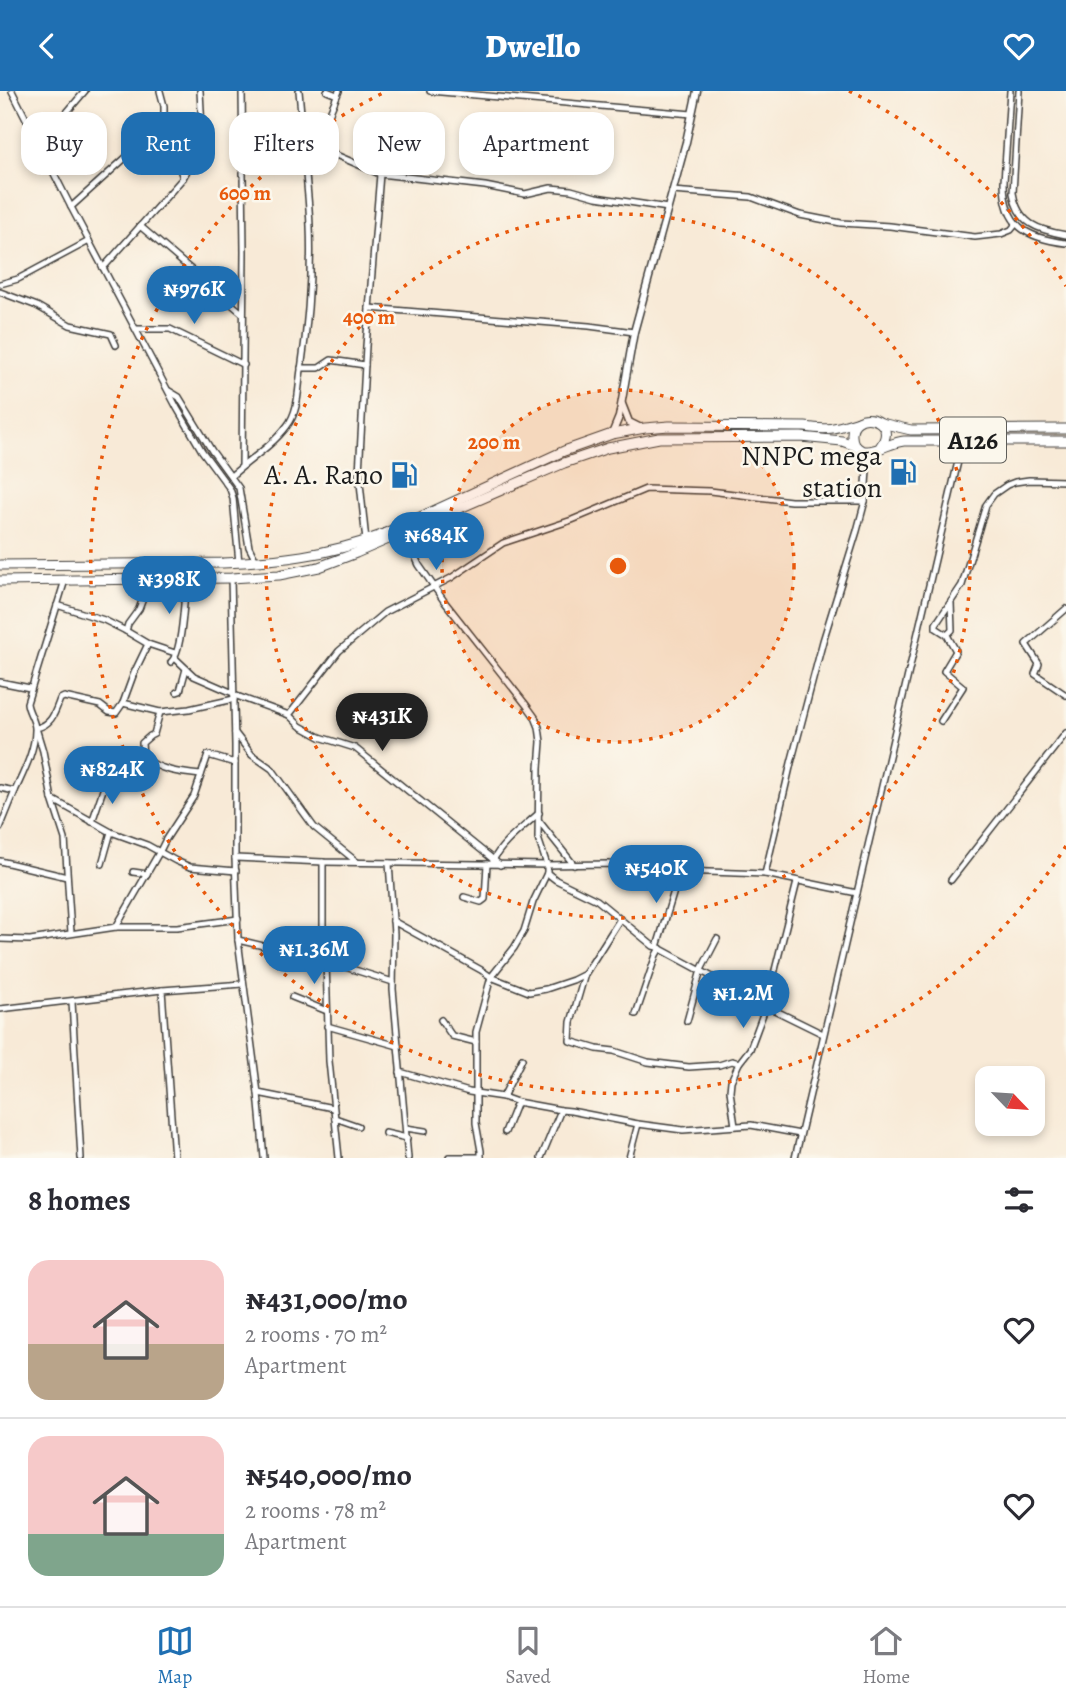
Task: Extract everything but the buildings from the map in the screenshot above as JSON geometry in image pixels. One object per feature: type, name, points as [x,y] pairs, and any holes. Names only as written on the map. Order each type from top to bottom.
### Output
[{"type":"highway","name":"A126","points":[[0,565],[239,563],[319,553],[366,541],[564,451],[612,434],[645,428],[792,426],[824,430],[873,418],[881,423],[911,430],[1066,429]]},
{"type":"highway","points":[[857,447],[852,433],[859,421]]},
{"type":"highway","points":[[878,449],[886,433],[881,423]]},
{"type":"highway","name":"A126","points":[[0,581],[231,578],[279,575],[318,567],[356,554],[564,463],[608,447],[659,438],[801,437],[842,441],[864,451],[904,441],[1066,441]]},
{"type":"street","points":[[12,91],[22,112]]},
{"type":"street","points":[[67,112],[85,91]]},
{"type":"street","points":[[160,91],[164,112]]},
{"type":"street","points":[[103,268],[183,178],[197,153],[201,142],[200,91]]},
{"type":"street","points":[[242,466],[243,91]]},
{"type":"street","points":[[299,91],[301,112]]},
{"type":"street","points":[[327,91],[338,93],[330,112]]},
{"type":"street","points":[[430,91],[692,114]]},
{"type":"street","points":[[612,434],[618,417],[634,332],[697,91]]},
{"type":"street","points":[[1066,235],[1034,226],[1022,217],[1017,208],[1013,193],[1019,92],[1010,92],[1004,190],[1009,212],[1016,225],[1035,237],[1066,243]]},
{"type":"street","points":[[71,207],[121,162]]},
{"type":"street","points":[[54,175],[202,451],[230,489],[239,563]]},
{"type":"street","points":[[231,476],[262,451],[293,417],[311,279],[306,175]]},
{"type":"street","points":[[366,541],[359,473],[380,175]]},
{"type":"street","points":[[389,175],[485,186],[525,194],[551,188],[571,190],[596,197],[668,208]]},
{"type":"street","points":[[672,191],[751,197],[800,215],[841,223],[890,226],[975,237],[1001,235],[1016,225]]},
{"type":"street","points":[[140,226],[242,313]]},
{"type":"street","points":[[0,284],[18,279],[89,241]]},
{"type":"street","points":[[0,292],[37,306],[70,325],[111,334],[116,345]]},
{"type":"street","points":[[369,308],[634,332]]},
{"type":"street","points":[[136,329],[170,329],[244,365]]},
{"type":"street","points":[[301,369],[319,368],[331,360],[365,365]]},
{"type":"street","points":[[169,391],[178,397],[241,493],[250,547],[257,562]]},
{"type":"street","points":[[621,402],[629,422],[645,428]]},
{"type":"street","points":[[794,1158],[963,440]]},
{"type":"street","points":[[857,447],[867,469]]},
{"type":"street","points":[[765,874],[823,641],[857,531],[864,501],[867,469],[878,449]]},
{"type":"street","points":[[941,721],[963,687],[944,671],[956,651],[947,635],[937,629],[936,624],[962,585],[986,505],[994,493],[1015,482],[1066,481]]},
{"type":"street","points":[[289,715],[339,651],[385,612],[451,578],[503,543],[572,520],[646,489],[710,491],[791,501],[864,501]]},
{"type":"street","points":[[404,533],[419,565],[434,587],[535,717],[541,742],[538,838],[547,873],[514,948],[491,977],[476,1032],[476,1123],[481,1158],[449,1157]]},
{"type":"street","points":[[231,578],[235,858],[239,940],[264,1158]]},
{"type":"street","points":[[173,660],[181,633],[186,579]]},
{"type":"street","points":[[65,580],[30,688],[27,710],[36,728],[52,799],[65,839],[71,933]]},
{"type":"street","points":[[126,631],[139,609],[150,580]]},
{"type":"street","points":[[947,635],[952,630],[951,603]]},
{"type":"street","points":[[57,605],[104,620],[148,644],[175,653],[173,660]]},
{"type":"street","points":[[1066,609],[1026,644],[1040,664],[1035,674],[1066,695]]},
{"type":"street","points":[[36,728],[49,722],[62,697],[105,707],[109,712],[116,713],[124,703],[148,644]]},
{"type":"street","points":[[173,660],[194,676],[234,696],[289,715],[300,726],[320,737],[355,748],[491,863]]},
{"type":"street","points":[[177,692],[180,691],[186,669]]},
{"type":"street","points":[[0,682],[30,688]]},
{"type":"street","points":[[124,703],[160,712],[189,709],[234,696]]},
{"type":"street","points":[[160,712],[154,734],[142,743],[143,757],[168,770],[201,775]]},
{"type":"street","points":[[0,828],[27,763],[36,728]]},
{"type":"street","points":[[235,733],[252,755],[272,769],[314,827],[358,863]]},
{"type":"street","points":[[951,880],[1066,733]]},
{"type":"street","points":[[117,927],[166,839],[194,796],[208,755],[235,763]]},
{"type":"street","points":[[92,822],[106,781]]},
{"type":"street","points":[[0,788],[15,791]]},
{"type":"street","points":[[52,799],[111,832],[160,851],[190,867],[236,871]]},
{"type":"street","points":[[464,897],[481,902],[485,899],[491,863],[507,843],[539,813]]},
{"type":"street","points":[[538,821],[575,865]]},
{"type":"street","points":[[102,864],[111,832]]},
{"type":"street","points":[[235,858],[358,863],[608,864],[680,871],[765,874],[857,894]]},
{"type":"street","points":[[0,860],[67,877]]},
{"type":"street","points":[[323,862],[327,1026],[339,1158]]},
{"type":"street","points":[[389,863],[393,982],[408,1158]]},
{"type":"street","points":[[636,1014],[659,947],[680,871]]},
{"type":"street","points":[[134,872],[147,874]]},
{"type":"street","points":[[547,873],[555,880],[597,900],[653,946],[823,1034]]},
{"type":"street","points":[[735,1126],[731,1081],[739,1063],[750,1049],[766,1006],[797,882]]},
{"type":"street","points":[[0,939],[30,940],[117,927],[177,927],[238,919]]},
{"type":"street","points":[[620,919],[585,974],[571,1022],[570,1041],[648,1062],[689,1067],[719,1065],[732,1061],[739,1063]]},
{"type":"street","points":[[393,921],[491,977],[529,992],[546,989],[585,974]]},
{"type":"street","points":[[687,1021],[701,970],[717,939]]},
{"type":"street","points":[[239,940],[325,961],[393,982]]},
{"type":"street","points":[[0,1009],[162,990],[243,984]]},
{"type":"street","points":[[162,990],[174,1158]]},
{"type":"street","points":[[292,997],[327,1011]]},
{"type":"street","points":[[72,1002],[81,1158]]},
{"type":"street","points":[[441,1020],[452,1036],[476,1042]]},
{"type":"street","points":[[327,1026],[398,1046]]},
{"type":"street","points":[[503,1097],[522,1059]]},
{"type":"street","points":[[400,1072],[517,1102],[683,1131],[751,1125],[800,1133]]},
{"type":"street","points":[[258,1093],[333,1108]]},
{"type":"street","points":[[505,1132],[517,1102]]},
{"type":"street","points":[[541,1158],[561,1110]]},
{"type":"street","points":[[335,1118],[358,1126]]},
{"type":"street","points":[[629,1158],[638,1124]]},
{"type":"street","points":[[406,1128],[425,1131]]},
{"type":"street","points":[[385,1133],[407,1138]]},
{"type":"place","name":"NNPC mega station","points":[[903,472]]},
{"type":"place","name":"A. A. Rano","points":[[404,475]]}]
